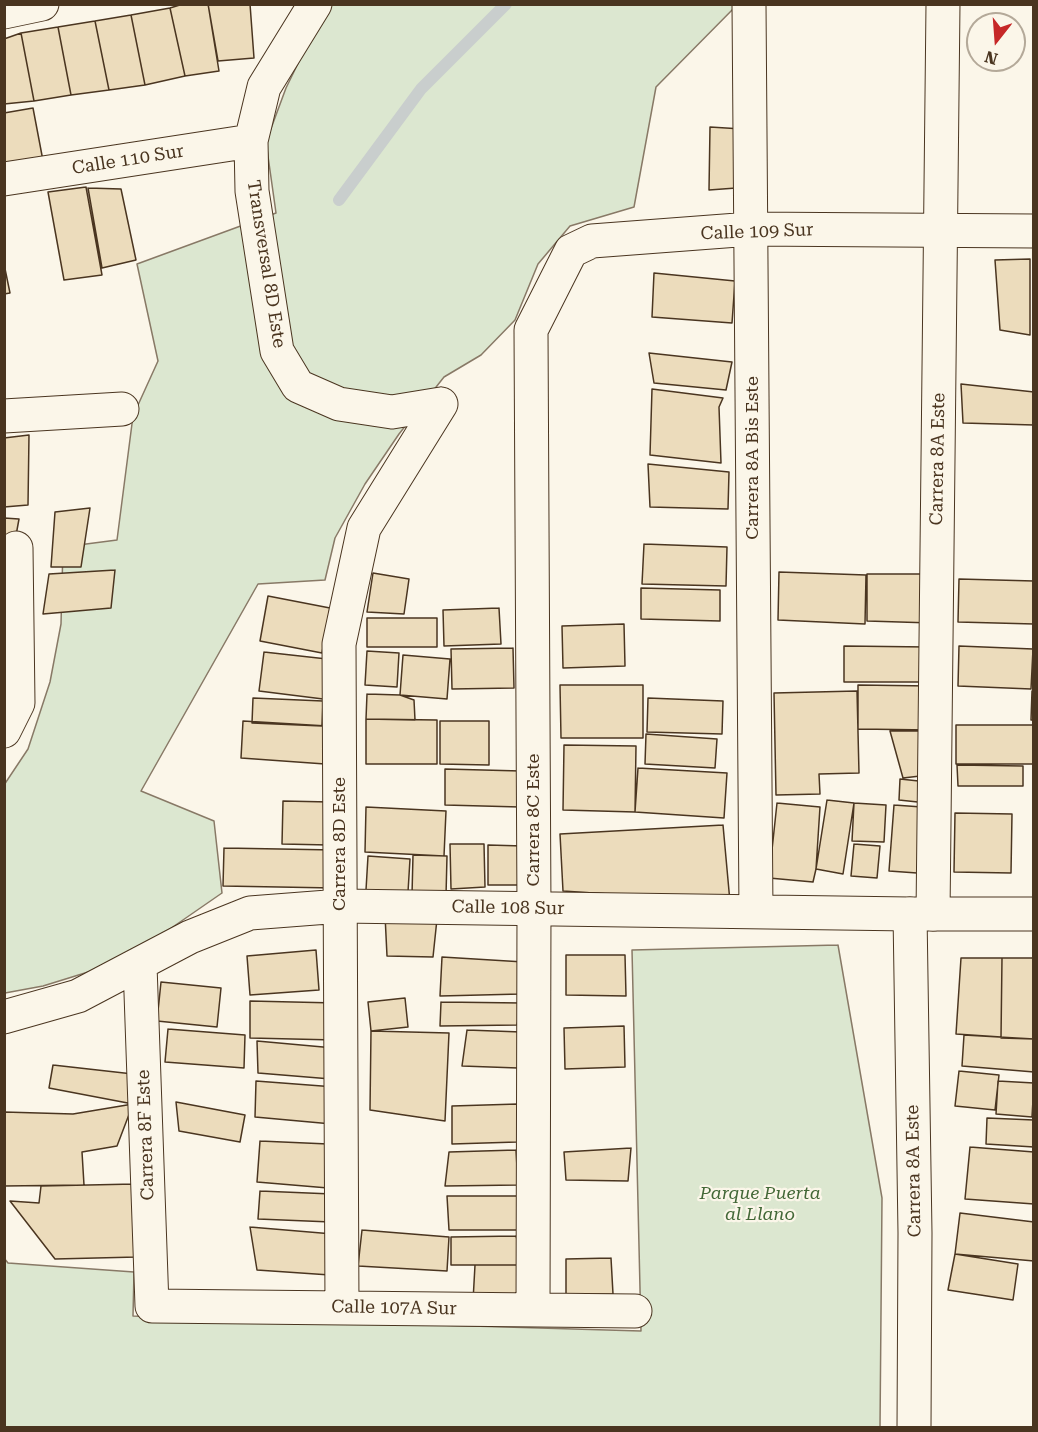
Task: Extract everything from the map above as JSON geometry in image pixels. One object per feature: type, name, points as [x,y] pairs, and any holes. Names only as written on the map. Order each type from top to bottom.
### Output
[{"type":"street","points":[[4,12],[42,4]]},
{"type":"street","name":"Transversal 8D Este","points":[[315,4],[264,87],[251,141],[252,191],[277,351],[298,386],[339,404],[392,412],[441,404]]},
{"type":"street","name":"Carrera 8A Bis Este","points":[[749,4],[756,911]]},
{"type":"street","name":"Carrera 8A Este","points":[[914,1428],[921,914],[941,230],[944,4]]},
{"type":"street","name":"Calle 110 Sur","points":[[4,179],[251,141]]},
{"type":"street","name":"Calle 109 Sur","points":[[531,330],[571,251],[592,241],[751,230],[1034,231]]},
{"type":"street","name":"Carrera 8C Este","points":[[531,330],[534,909],[532,1310]]},
{"type":"street","name":"Carrera 8D Este","points":[[342,1308],[339,644],[364,528],[441,404]]},
{"type":"street","points":[[4,416],[122,409]]},
{"type":"street","points":[[4,731],[18,703],[16,548]]},
{"type":"street","name":"Calle 108 Sur","points":[[4,1017],[78,996],[190,937],[250,913],[340,906],[1034,915]]},
{"type":"street","name":"Carrera 8F Este","points":[[140,965],[152,1306]]},
{"type":"street","name":"Calle 107A Sur","points":[[152,1306],[635,1311]]},
{"type":"green space","points":[[327,4],[737,5],[656,87],[634,207],[570,226],[538,264],[515,320],[481,355],[444,377],[399,434],[365,484],[335,538],[325,580],[258,584],[141,791],[214,821],[222,893],[114,964],[43,986],[5,993],[4,785],[28,749],[50,682],[61,624],[63,547],[117,540],[133,416],[158,361],[137,264],[276,213],[266,142],[286,88]]},
{"type":"green space","name":"Parque Puerta al Llano","points":[[838,945],[882,1198],[880,1427],[5,1427],[4,1258],[8,1263],[134,1272],[133,1316],[641,1331],[632,950]]},
{"type":"building","points":[[183,4],[208,4],[219,71],[185,76],[170,8]]},
{"type":"building","points":[[208,4],[250,4],[254,58],[218,61]]},
{"type":"building","points":[[170,8],[185,76],[145,85],[131,15]]},
{"type":"building","points":[[131,15],[145,85],[109,90],[95,21]]},
{"type":"building","points":[[95,21],[109,90],[71,95],[58,27]]},
{"type":"building","points":[[58,27],[71,95],[34,101],[21,33]]},
{"type":"building","points":[[21,33],[34,101],[4,104],[4,39]]},
{"type":"building","points":[[33,108],[44,166],[4,172],[4,113]]},
{"type":"building","points":[[710,127],[742,129],[736,188],[709,190]]},
{"type":"building","points":[[86,187],[102,275],[64,280],[48,192]]},
{"type":"building","points":[[88,188],[121,189],[136,260],[102,268]]},
{"type":"building","points":[[1030,259],[1030,335],[1000,330],[995,260]]},
{"type":"building","points":[[4,264],[10,293],[4,294]]},
{"type":"building","points":[[654,273],[735,281],[732,323],[652,317]]},
{"type":"building","points":[[649,353],[732,362],[726,390],[654,383]]},
{"type":"building","points":[[961,384],[1034,392],[1034,425],[963,423]]},
{"type":"building","points":[[652,389],[723,398],[719,407],[721,463],[650,455]]},
{"type":"building","points":[[29,435],[28,505],[4,507],[4,438]]},
{"type":"building","points":[[648,464],[729,472],[728,509],[650,507]]},
{"type":"building","points":[[90,508],[81,567],[51,567],[55,512]]},
{"type":"building","points":[[4,518],[19,519],[7,585],[4,585]]},
{"type":"building","points":[[644,544],[727,547],[726,586],[642,584]]},
{"type":"building","points":[[115,570],[111,608],[43,614],[49,574]]},
{"type":"building","points":[[779,572],[866,575],[865,624],[778,620]]},
{"type":"building","points":[[373,573],[409,579],[404,614],[367,612]]},
{"type":"building","points":[[867,574],[933,574],[932,623],[867,621]]},
{"type":"building","points":[[959,579],[1034,581],[1034,624],[958,622]]},
{"type":"building","points":[[641,588],[720,590],[720,621],[641,619]]},
{"type":"building","points":[[268,596],[330,608],[322,653],[260,641]]},
{"type":"building","points":[[499,608],[501,644],[444,646],[443,610]]},
{"type":"building","points":[[367,618],[437,618],[437,647],[367,647]]},
{"type":"building","points":[[624,624],[625,666],[563,668],[562,626]]},
{"type":"building","points":[[844,646],[928,647],[928,682],[844,682]]},
{"type":"building","points":[[959,646],[1033,649],[1031,689],[958,686]]},
{"type":"building","points":[[513,648],[514,688],[452,689],[451,649]]},
{"type":"building","points":[[367,651],[399,653],[397,687],[365,685]]},
{"type":"building","points":[[264,652],[327,659],[323,699],[259,691]]},
{"type":"building","points":[[403,655],[450,659],[447,699],[400,695]]},
{"type":"building","points":[[560,685],[643,685],[643,738],[561,738]]},
{"type":"building","points":[[858,685],[931,686],[931,730],[858,729]]},
{"type":"building","points":[[857,691],[859,773],[819,774],[820,794],[776,795],[774,693]]},
{"type":"building","points":[[1032,691],[1034,691],[1034,720],[1031,720]]},
{"type":"building","points":[[367,694],[400,695],[414,700],[415,720],[366,719]]},
{"type":"building","points":[[253,698],[323,701],[322,726],[252,723]]},
{"type":"building","points":[[648,698],[723,701],[722,734],[647,732]]},
{"type":"building","points":[[366,719],[437,720],[437,764],[366,764]]},
{"type":"building","points":[[243,721],[327,726],[325,764],[241,758]]},
{"type":"building","points":[[440,721],[489,721],[489,765],[440,764]]},
{"type":"building","points":[[956,725],[1034,725],[1034,764],[956,764]]},
{"type":"building","points":[[890,731],[925,731],[929,775],[903,778]]},
{"type":"building","points":[[646,734],[717,739],[715,768],[645,764]]},
{"type":"building","points":[[564,745],[636,746],[635,812],[563,810]]},
{"type":"building","points":[[957,765],[1023,766],[1023,786],[958,786]]},
{"type":"building","points":[[638,768],[727,773],[724,818],[635,812]]},
{"type":"building","points":[[445,769],[521,771],[520,807],[445,805]]},
{"type":"building","points":[[900,779],[928,782],[927,803],[899,800]]},
{"type":"building","points":[[827,800],[854,803],[843,874],[816,869]]},
{"type":"building","points":[[283,801],[330,802],[329,845],[282,844]]},
{"type":"building","points":[[777,803],[820,807],[813,882],[769,878]]},
{"type":"building","points":[[854,803],[886,805],[884,842],[852,841]]},
{"type":"building","points":[[894,805],[922,807],[917,873],[889,871]]},
{"type":"building","points":[[366,807],[446,811],[444,856],[365,852]]},
{"type":"building","points":[[955,813],[1012,814],[1011,873],[954,872]]},
{"type":"building","points":[[723,825],[730,902],[563,891],[560,834]]},
{"type":"building","points":[[450,844],[484,844],[485,887],[451,889]]},
{"type":"building","points":[[854,844],[880,846],[877,878],[851,876]]},
{"type":"building","points":[[488,845],[523,846],[523,885],[488,885]]},
{"type":"building","points":[[224,848],[335,850],[334,888],[223,886]]},
{"type":"building","points":[[413,855],[447,856],[446,896],[412,895]]},
{"type":"building","points":[[368,856],[410,859],[408,892],[366,890]]},
{"type":"building","points":[[385,915],[437,919],[433,957],[387,956]]},
{"type":"building","points":[[316,950],[319,990],[250,995],[247,956]]},
{"type":"building","points":[[566,955],[625,955],[626,996],[566,995]]},
{"type":"building","points":[[442,957],[524,962],[521,994],[440,996]]},
{"type":"building","points":[[961,958],[1002,958],[1001,1037],[956,1034]]},
{"type":"building","points":[[1002,958],[1034,958],[1034,1039],[1001,1038]]},
{"type":"building","points":[[161,982],[221,988],[217,1027],[157,1021]]},
{"type":"building","points":[[405,998],[408,1027],[371,1031],[368,1002]]},
{"type":"building","points":[[250,1001],[336,1003],[335,1040],[250,1038]]},
{"type":"building","points":[[441,1002],[522,1003],[517,1025],[440,1026]]},
{"type":"building","points":[[624,1026],[625,1067],[565,1069],[564,1028]]},
{"type":"building","points":[[168,1029],[245,1035],[244,1068],[165,1062]]},
{"type":"building","points":[[467,1030],[521,1032],[518,1068],[462,1066]]},
{"type":"building","points":[[371,1031],[449,1033],[445,1121],[370,1110]]},
{"type":"building","points":[[964,1035],[1034,1039],[1034,1072],[962,1066]]},
{"type":"building","points":[[257,1041],[334,1048],[331,1079],[258,1073]]},
{"type":"building","points":[[53,1065],[133,1074],[133,1104],[49,1088]]},
{"type":"building","points":[[959,1071],[999,1075],[995,1110],[955,1106]]},
{"type":"building","points":[[256,1081],[335,1087],[332,1124],[255,1117]]},
{"type":"building","points":[[998,1081],[1034,1083],[1032,1117],[996,1114]]},
{"type":"building","points":[[176,1102],[245,1115],[240,1142],[179,1131]]},
{"type":"building","points":[[133,1104],[117,1146],[82,1152],[84,1185],[4,1186],[4,1112],[73,1114]]},
{"type":"building","points":[[518,1104],[517,1142],[452,1144],[452,1106]]},
{"type":"building","points":[[987,1118],[1034,1120],[1034,1147],[986,1144]]},
{"type":"building","points":[[260,1141],[328,1144],[328,1188],[257,1182]]},
{"type":"building","points":[[970,1147],[1034,1152],[1034,1204],[965,1199]]},
{"type":"building","points":[[631,1148],[628,1181],[566,1180],[564,1152]]},
{"type":"building","points":[[516,1150],[518,1185],[445,1186],[449,1152]]},
{"type":"building","points":[[135,1184],[137,1257],[55,1259],[10,1201],[39,1203],[41,1186]]},
{"type":"building","points":[[260,1191],[332,1194],[331,1222],[258,1219]]},
{"type":"building","points":[[447,1196],[525,1196],[526,1230],[449,1230]]},
{"type":"building","points":[[960,1213],[1034,1222],[1034,1261],[955,1254]]},
{"type":"building","points":[[250,1227],[333,1234],[330,1275],[257,1270]]},
{"type":"building","points":[[362,1230],[449,1237],[447,1271],[358,1266]]},
{"type":"building","points":[[516,1236],[524,1265],[451,1265],[451,1237]]},
{"type":"building","points":[[955,1254],[1018,1264],[1013,1300],[948,1290]]},
{"type":"building","points":[[611,1258],[613,1294],[566,1295],[566,1259]]},
{"type":"building","points":[[475,1265],[524,1265],[519,1301],[473,1301]]},
{"type":"waterway","points":[[339,200],[421,89],[506,4]]}]
